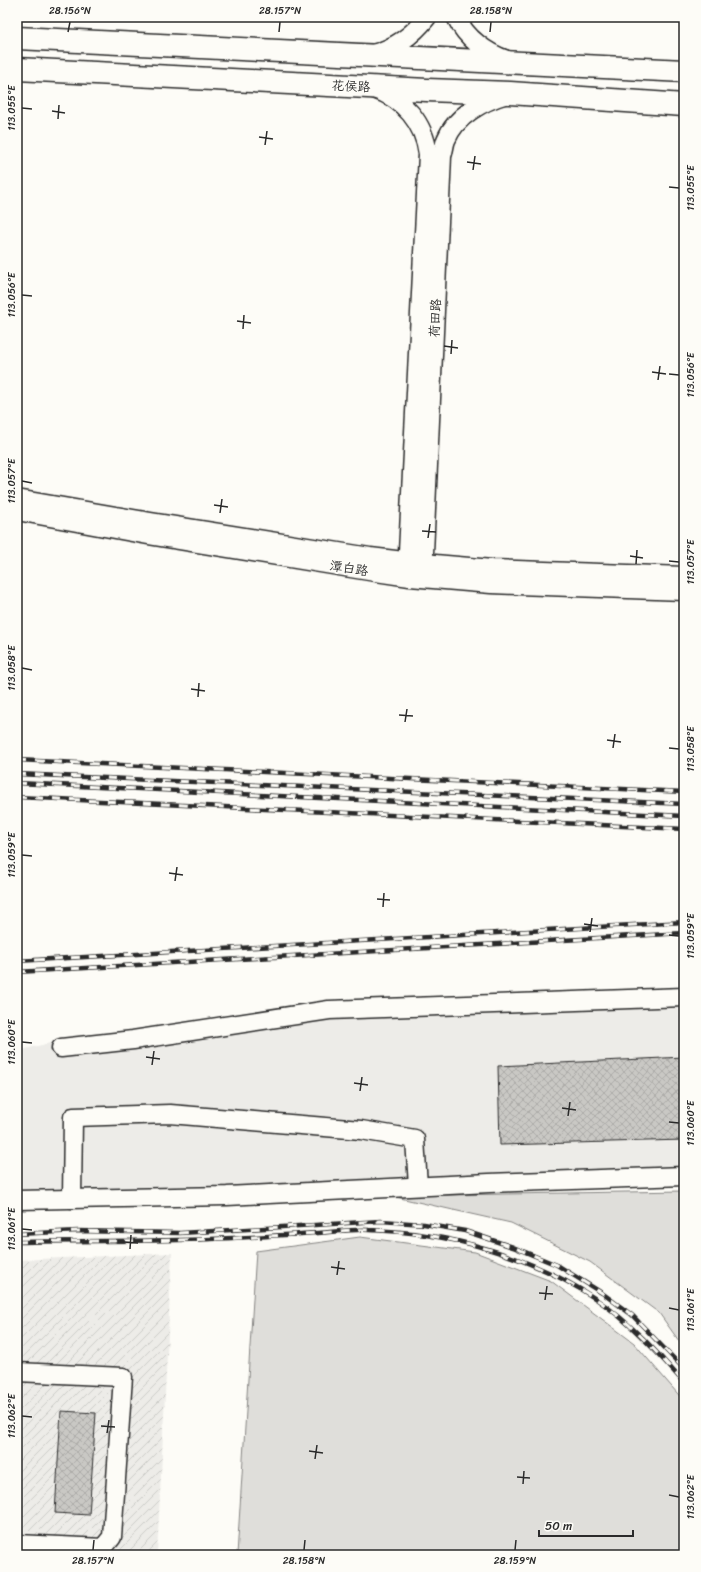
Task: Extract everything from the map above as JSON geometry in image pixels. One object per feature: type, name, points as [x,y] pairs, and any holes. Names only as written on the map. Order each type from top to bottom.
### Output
[{"type":"main road","points":[[17,38],[684,71]]},
{"type":"main road","name":"花侯路","points":[[17,69],[510,93],[684,105]]},
{"type":"street","points":[[370,55],[381,52],[401,42],[420,26],[427,17]]},
{"type":"street","points":[[456,17],[462,27],[487,51],[514,62]]},
{"type":"street","name":"荷田路","points":[[368,87],[390,95],[408,110],[416,119],[427,142],[428,154],[418,523]]},
{"type":"street","name":"荷田路","points":[[415,570],[442,156],[446,140],[452,128],[462,118],[476,107],[510,93]]},
{"type":"street","name":"潭白路","points":[[17,499],[367,556],[415,570],[462,566],[684,576]]},
{"type":"street","name":"潭白路","points":[[17,511],[148,535],[415,570],[491,584],[684,591]]},
{"type":"street","points":[[367,556],[381,554],[396,548],[405,535],[418,523],[437,554],[450,564],[462,566]]},
{"type":"street","points":[[61,1048],[141,1039],[330,1010],[684,997]]},
{"type":"street","points":[[72,1198],[73,1117],[170,1114],[361,1130],[415,1139],[418,1186]]},
{"type":"street","points":[[17,1200],[227,1196],[418,1186],[684,1176]]},
{"type":"street","points":[[17,1372],[123,1377],[112,1537],[103,1548],[17,1544]]},
{"type":"shaded area","points":[[684,988],[684,1185],[17,1211],[17,1051],[50,1043],[332,1001]]},
{"type":"shaded area","points":[[684,1191],[684,1348],[659,1313],[590,1262],[511,1223],[391,1196]]},
{"type":"shaded area","points":[[360,1237],[475,1252],[551,1281],[634,1343],[684,1401],[684,1555],[237,1555],[256,1251]]},
{"type":"shaded area","points":[[172,1253],[157,1555],[17,1555],[17,1260]]},
{"type":"building","points":[[684,1057],[684,1140],[500,1145],[498,1066]]},
{"type":"building","points":[[61,1411],[96,1413],[89,1515],[55,1513]]},
{"type":"railway","points":[[17,760],[684,792]]},
{"type":"railway","points":[[17,774],[684,804]]},
{"type":"railway","points":[[17,783],[684,816]]},
{"type":"railway","points":[[17,797],[684,829]]},
{"type":"railway","points":[[17,961],[684,922]]},
{"type":"railway","points":[[17,972],[684,933]]},
{"type":"railway","points":[[17,1234],[78,1231],[180,1233],[381,1221],[424,1224],[465,1231],[513,1247],[557,1265],[602,1293],[632,1315],[684,1369]]},
{"type":"railway","points":[[17,1242],[187,1240],[350,1230],[428,1235],[458,1241],[516,1258],[570,1283],[596,1299],[632,1328],[654,1349],[684,1383]]}]
